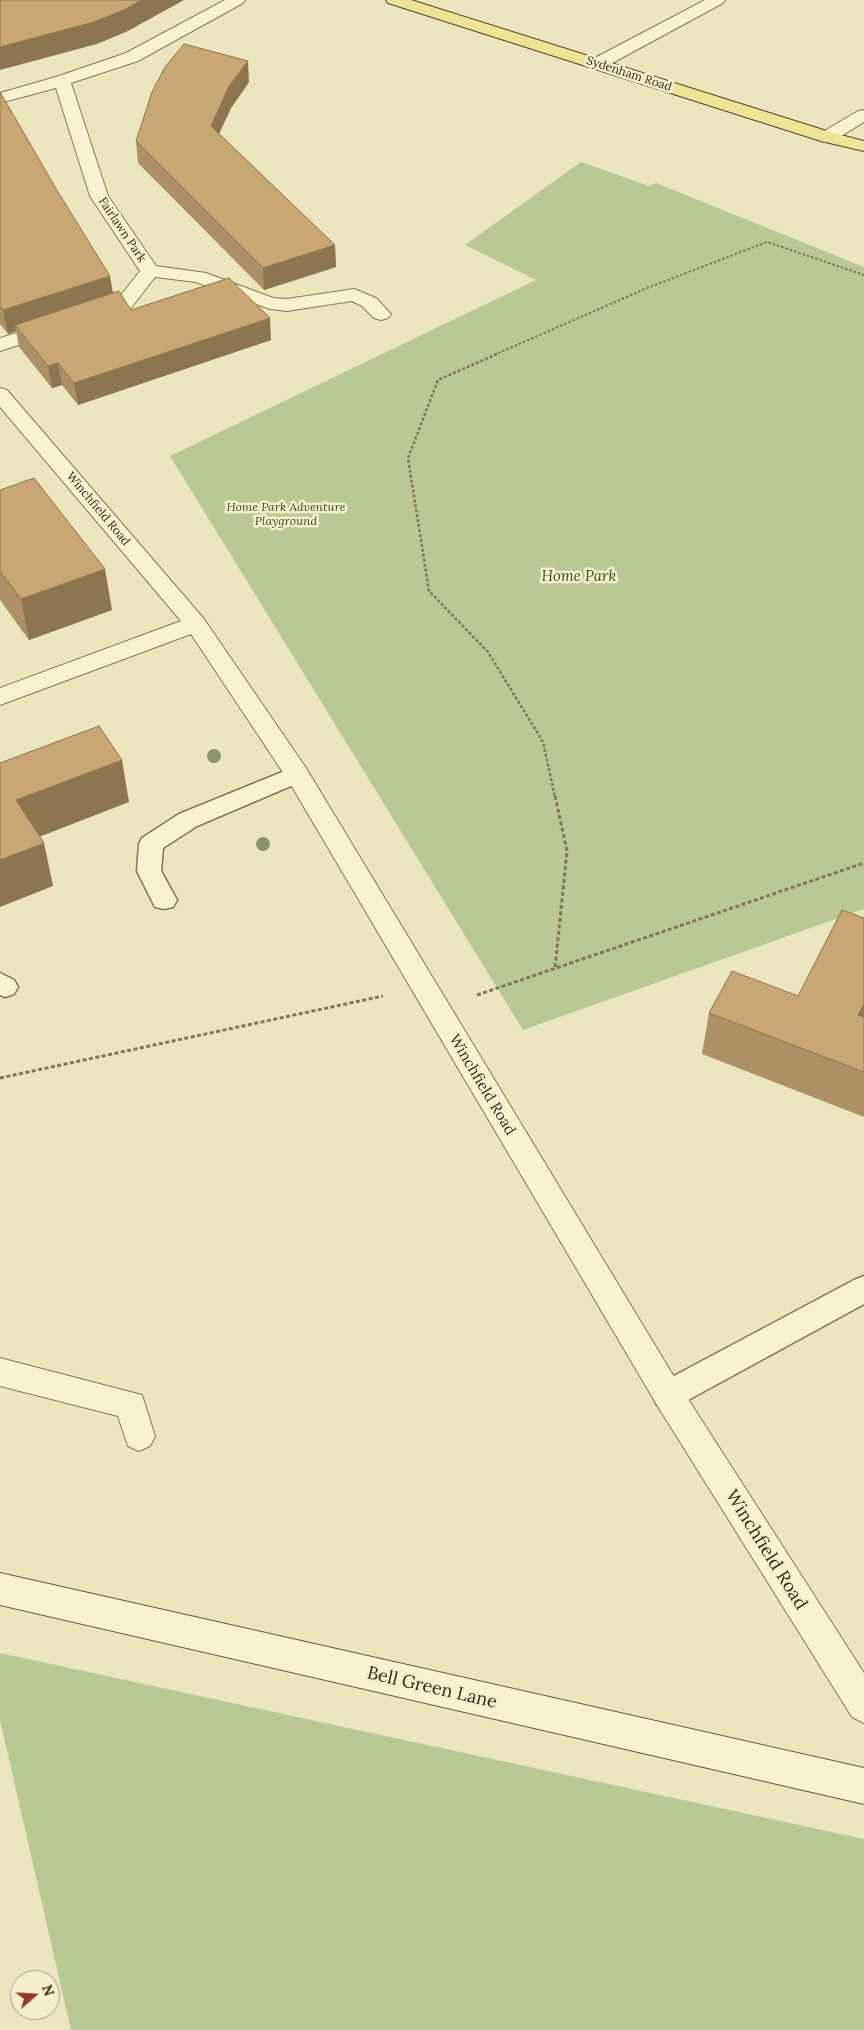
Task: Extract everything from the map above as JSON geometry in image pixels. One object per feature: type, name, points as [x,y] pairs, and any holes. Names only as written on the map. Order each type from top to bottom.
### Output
[{"type":"main road","name":"Sydenham Road","points":[[394,0],[828,137],[864,146]]},
{"type":"street","points":[[0,98],[62,81],[132,57],[237,0]]},
{"type":"street","points":[[597,64],[717,0]]},
{"type":"street","name":"Fairlawn Park","points":[[0,345],[124,304],[150,271],[99,196],[62,81]]},
{"type":"street","points":[[828,137],[864,115]]},
{"type":"street","points":[[150,271],[199,277],[270,303],[287,305],[354,295],[370,302],[381,314]]},
{"type":"street","name":"Winchfield Road","points":[[0,394],[196,624],[297,774],[668,1395],[864,1705]]},
{"type":"street","points":[[0,697],[196,624]]},
{"type":"street","points":[[0,1372],[131,1405],[139,1436]]},
{"type":"street","name":"Bell Green Lane","points":[[0,1589],[864,1786]]},
{"type":"lane","points":[[164,900],[149,870],[151,844],[188,820],[297,774]]},
{"type":"lane","points":[[668,1395],[864,1289]]},
{"type":"path","points":[[555,968],[567,852],[543,742],[488,652],[430,591],[408,458],[438,380],[647,288],[767,242],[864,276]]},
{"type":"path","points":[[0,1078],[430,998],[555,968],[864,863]]},
{"type":"green space","name":"Home Park","points":[[581,162],[649,186],[656,183],[864,267],[864,909],[523,1030],[170,456],[536,280],[465,245]]},
{"type":"green space","points":[[0,1653],[864,1839],[864,2030],[71,2030],[60,1982],[60,1970],[57,1970],[0,1720]]},
{"type":"building","points":[[0,0],[142,0],[124,10],[94,22],[0,47]]},
{"type":"building","points":[[184,44],[248,61],[229,86],[211,126],[335,245],[263,268],[136,141],[152,92],[165,67]]},
{"type":"building","points":[[0,92],[58,192],[110,276],[3,310],[0,306]]},
{"type":"building","points":[[229,278],[270,318],[74,383],[58,363],[48,366],[15,325],[119,291],[131,310]]},
{"type":"building","points":[[34,478],[105,569],[21,599],[0,571],[0,490]]},
{"type":"building","points":[[99,726],[122,760],[16,800],[44,843],[0,860],[0,763]]},
{"type":"building","points":[[842,910],[864,918],[864,1004],[858,1015],[864,1017],[864,1072],[709,1013],[732,971],[798,996]]},
{"type":"park label","name":"Home Park Adventure Playground","points":[[286,515]]}]
